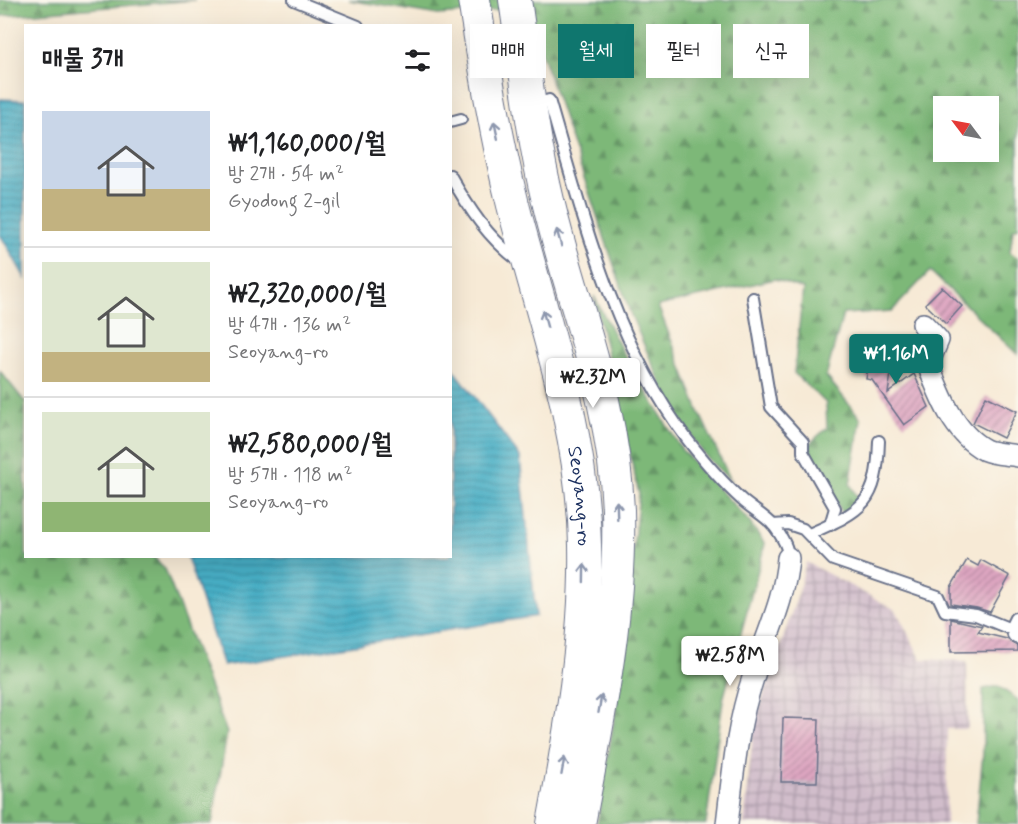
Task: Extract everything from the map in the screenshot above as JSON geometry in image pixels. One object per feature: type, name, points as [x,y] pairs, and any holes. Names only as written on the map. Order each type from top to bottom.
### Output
[{"type":"main road","name":"Seoyang-ro","points":[[474,0],[494,125],[565,392],[578,465],[585,544],[577,686],[553,824]]},
{"type":"main road","name":"Seoyang-ro","points":[[515,0],[533,127],[548,202],[591,347],[610,430],[618,509],[610,651],[579,824]]},
{"type":"street","points":[[923,324],[938,340],[928,364],[942,400],[965,433],[986,450],[1018,456]]},
{"type":"street","points":[[727,824],[738,730],[752,679],[787,578],[788,558]]},
{"type":"lane","points":[[294,0],[353,24]]},
{"type":"lane","points":[[534,104],[549,100],[600,269],[620,321],[671,417],[705,462],[741,499],[773,525],[789,551],[788,558]]},
{"type":"lane","points":[[452,121],[461,119]]},
{"type":"lane","points":[[452,179],[474,218],[503,249],[532,271]]},
{"type":"lane","points":[[753,298],[771,407],[803,441],[803,452],[835,508],[830,525]]},
{"type":"lane","points":[[809,534],[830,525],[868,500],[878,477],[879,441]]},
{"type":"lane","points":[[773,525],[788,524],[804,529],[833,560],[938,596],[945,611],[976,615],[1015,631],[1015,618],[1018,618]]},
{"type":"shaded area","points":[[806,562],[896,610],[921,659],[967,661],[968,729],[947,729],[946,824],[744,824],[754,724],[797,597]]},
{"type":"green space","points":[[0,0],[195,0],[0,16]]},
{"type":"green space","points":[[349,0],[1018,0],[1018,227],[1013,230],[1010,252],[1018,258],[1018,355],[930,271],[892,311],[843,314],[826,376],[861,419],[850,484],[859,501],[842,513],[810,453],[810,443],[827,428],[826,403],[794,373],[803,289],[775,279],[658,306],[700,414],[731,481],[707,458],[673,411],[631,315],[546,66],[546,24],[531,24],[526,8],[438,15]]},
{"type":"green space","points":[[594,296],[627,360],[682,450],[747,519],[765,544],[723,700],[706,824],[597,824],[615,714],[639,494]]},
{"type":"green space","points":[[0,371],[24,401],[24,558],[155,558],[165,569],[227,733],[212,824],[0,824]]},
{"type":"green space","points":[[998,686],[1018,700],[1018,824],[976,824],[983,753],[983,689]]},
{"type":"water","points":[[0,99],[24,100],[24,276],[0,234]]},
{"type":"water","points":[[452,367],[520,457],[536,616],[223,666],[187,558],[452,558]]},
{"type":"building","points":[[942,287],[962,306],[946,324],[925,304]]},
{"type":"building","points":[[872,344],[895,348],[888,393],[914,374],[929,407],[904,425],[872,380],[866,379]]},
{"type":"building","points":[[986,396],[1017,411],[1003,438],[973,423]]},
{"type":"building","points":[[967,560],[978,566],[981,560],[1010,576],[990,612],[951,604],[951,587]]},
{"type":"building","points":[[951,619],[982,626],[978,632],[1007,639],[1018,646],[1018,651],[951,652]]},
{"type":"building","points":[[783,718],[819,719],[817,782],[781,782]]}]
